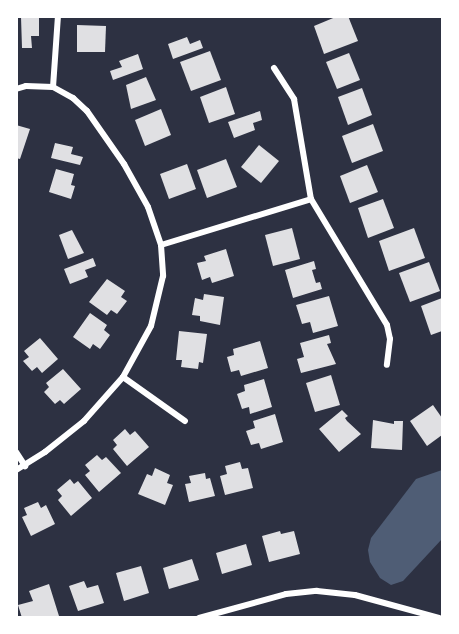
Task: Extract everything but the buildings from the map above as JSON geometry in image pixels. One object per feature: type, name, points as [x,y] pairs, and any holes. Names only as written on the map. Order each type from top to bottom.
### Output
[{"type":"street","points":[[53,87],[57,16]]},
{"type":"street","points":[[274,68],[294,99],[311,199],[387,325],[390,339],[387,365]]},
{"type":"street","points":[[16,89],[26,86],[53,87],[82,105],[124,164],[148,207],[161,245],[163,276],[157,307],[143,344],[123,377],[84,421],[25,466],[16,470]]},
{"type":"street","points":[[161,245],[311,199]]},
{"type":"street","points":[[123,377],[185,421]]},
{"type":"street","points":[[16,452],[25,466]]},
{"type":"street","points":[[199,618],[286,594],[317,591],[355,595],[439,618]]},
{"type":"water","points":[[442,470],[442,539],[403,581],[391,585],[380,578],[370,562],[368,550],[371,538],[416,479]]}]
